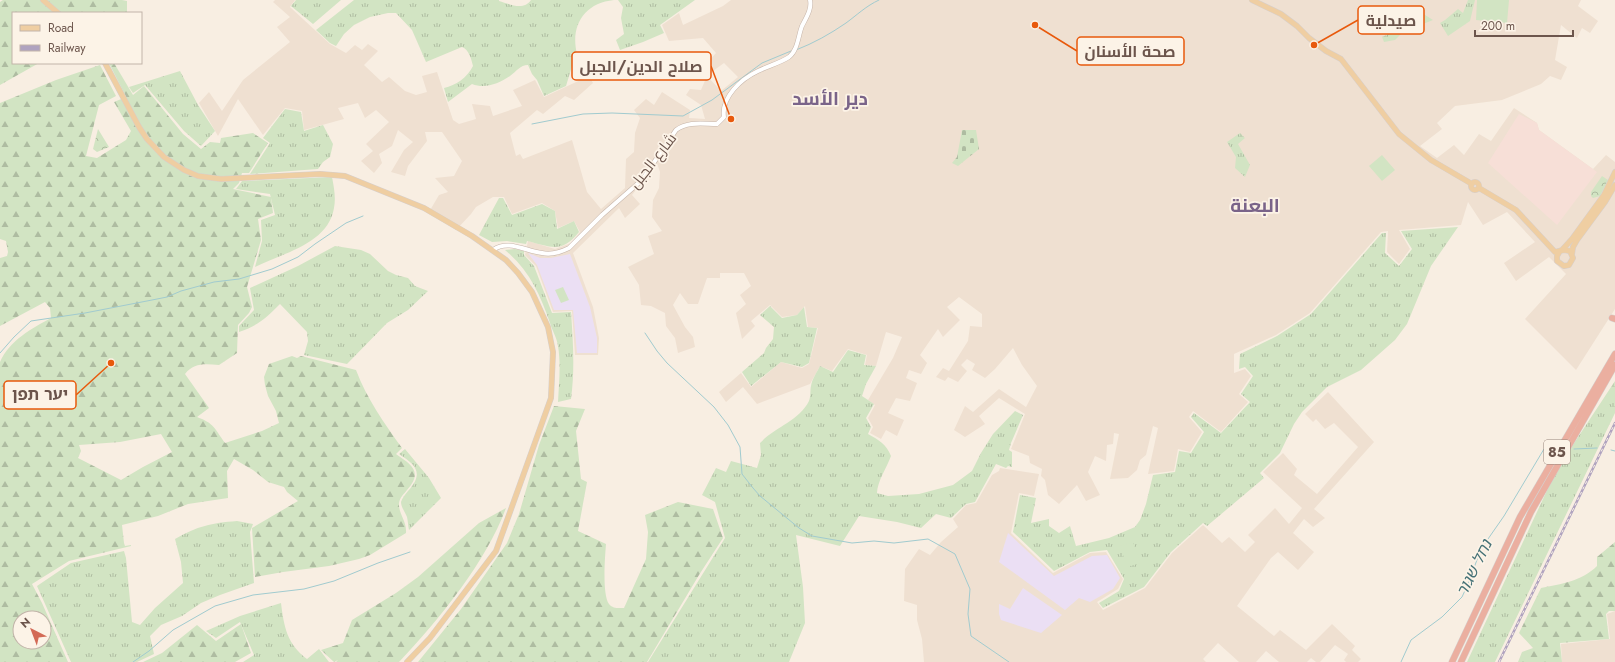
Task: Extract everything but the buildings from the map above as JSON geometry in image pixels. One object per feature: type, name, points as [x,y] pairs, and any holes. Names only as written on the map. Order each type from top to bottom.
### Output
[{"type":"highway","points":[[1606,371],[1615,348]]},
{"type":"highway","name":"85","points":[[1452,662],[1520,517],[1615,354]]},
{"type":"highway","name":"85","points":[[1461,662],[1531,512],[1565,450],[1615,365]]},
{"type":"main road","points":[[43,0],[57,12]]},
{"type":"main road","points":[[1252,0],[1281,14],[1297,26],[1314,42],[1341,59],[1399,134],[1431,160],[1472,184],[1475,182],[1478,183],[1479,188],[1516,210],[1553,250],[1556,252],[1568,250],[1572,254]]},
{"type":"main road","points":[[106,64],[147,139],[164,157],[184,170],[198,176],[221,179],[320,174],[345,176],[424,208],[472,236],[493,250],[511,265],[532,292],[548,327],[553,352],[551,398],[496,551],[430,638],[406,662]]},
{"type":"main road","points":[[1557,259],[1561,251],[1572,239],[1604,195],[1615,172]]},
{"type":"main road","points":[[1528,223],[1561,265],[1566,266],[1572,260],[1573,247],[1577,240],[1605,202],[1615,185]]},
{"type":"street","name":"شارع الجبل","points":[[493,250],[500,246],[509,246],[547,254],[570,248],[602,215],[642,180],[676,130],[687,124],[717,124],[724,117],[723,110],[725,102],[731,93],[757,71],[789,56],[795,50],[801,28],[811,6],[810,0]]},
{"type":"shaded area","points":[[275,0],[295,0],[290,7],[330,44],[346,53],[355,45],[362,50],[368,44],[378,51],[364,65],[382,82],[389,77],[405,91],[416,95],[427,92],[422,76],[437,72],[453,120],[459,124],[476,119],[472,104],[490,106],[493,116],[522,106],[513,90],[535,80],[544,97],[589,76],[593,83],[574,100],[565,96],[543,114],[537,110],[510,133],[516,156],[520,154],[523,159],[572,140],[587,192],[601,209],[625,188],[626,159],[634,152],[635,133],[640,118],[634,110],[646,99],[654,105],[662,92],[690,110],[689,118],[705,119],[701,105],[686,95],[690,89],[701,90],[707,76],[721,91],[738,77],[724,63],[713,71],[709,61],[716,53],[703,38],[669,41],[662,25],[679,13],[683,25],[723,6],[731,0],[1581,0],[1578,6],[1598,21],[1590,33],[1582,28],[1577,38],[1561,25],[1555,60],[1567,67],[1561,80],[1550,76],[1541,84],[1502,100],[1455,106],[1437,123],[1442,129],[1420,146],[1437,158],[1454,145],[1464,155],[1479,134],[1491,141],[1514,108],[1537,123],[1539,130],[1593,169],[1606,155],[1615,162],[1615,309],[1576,370],[1525,319],[1566,274],[1549,257],[1516,281],[1504,263],[1535,242],[1507,212],[1483,225],[1468,202],[1461,225],[1399,230],[1410,249],[1399,264],[1387,252],[1388,231],[1381,232],[1310,313],[1276,335],[1234,354],[1234,373],[1245,369],[1251,376],[1239,394],[1248,402],[1221,432],[1193,411],[1189,417],[1202,432],[1190,452],[1178,449],[1174,471],[1148,474],[1158,428],[1153,426],[1146,455],[1140,460],[1137,470],[1128,478],[1110,479],[1119,434],[1114,433],[1113,444],[1107,445],[1106,461],[1095,456],[1088,472],[1100,495],[1086,501],[1077,485],[1059,504],[1048,495],[1045,480],[1041,476],[1042,469],[1030,463],[1029,456],[1011,449],[1025,414],[999,398],[979,416],[985,424],[965,437],[954,430],[965,406],[973,412],[999,389],[1026,407],[1037,386],[1022,365],[1013,348],[985,378],[972,370],[975,364],[967,359],[961,365],[967,371],[958,382],[948,377],[945,381],[936,377],[943,368],[949,371],[968,341],[970,326],[982,327],[982,314],[959,297],[947,307],[960,320],[943,337],[938,329],[920,355],[927,363],[921,374],[909,370],[906,378],[917,383],[910,401],[896,398],[888,413],[904,420],[897,436],[886,430],[881,439],[870,433],[873,427],[868,418],[875,405],[868,400],[893,358],[902,337],[886,332],[876,366],[865,365],[867,355],[848,349],[832,371],[820,366],[810,384],[757,404],[743,387],[726,402],[719,392],[741,373],[751,387],[781,362],[802,368],[809,364],[818,328],[808,327],[805,306],[797,315],[782,317],[770,305],[751,321],[755,326],[742,339],[736,313],[746,304],[740,295],[751,286],[744,273],[720,273],[720,278],[707,278],[698,304],[688,304],[680,293],[673,305],[685,327],[693,337],[695,347],[678,353],[675,338],[666,326],[665,313],[651,306],[641,305],[639,285],[628,267],[654,254],[648,236],[662,231],[652,217],[653,200],[659,188],[660,172],[657,163],[632,195],[640,204],[625,218],[619,208],[573,253],[593,307],[599,338],[598,355],[575,355],[572,311],[553,312],[536,266],[525,255],[528,241],[555,249],[571,243],[580,232],[574,221],[558,228],[555,211],[542,203],[512,214],[504,197],[493,197],[476,207],[456,230],[429,212],[439,195],[448,192],[435,178],[454,176],[462,161],[442,132],[425,132],[427,141],[408,166],[405,176],[391,172],[404,150],[413,142],[398,130],[392,146],[379,154],[382,163],[374,173],[361,161],[373,151],[366,144],[389,122],[376,110],[365,118],[358,103],[338,108],[344,119],[304,130],[302,111],[285,108],[263,135],[238,99],[218,136],[199,103],[209,92],[222,111],[243,80],[290,42],[277,27],[290,17],[273,2]]},
{"type":"shaded area","points":[[1519,114],[1537,123],[1539,130],[1597,172],[1557,225],[1488,163]]},
{"type":"shaded area","points":[[528,253],[540,258],[551,258],[570,254],[590,307],[597,338],[597,353],[577,353],[573,310],[554,310],[537,265]]},
{"type":"shaded area","points":[[1328,392],[1374,442],[1314,509],[1325,518],[1313,527],[1304,519],[1293,533],[1314,552],[1298,570],[1278,552],[1271,558],[1237,606],[1274,636],[1280,630],[1306,650],[1332,624],[1355,646],[1352,650],[1361,659],[1358,662],[1346,662],[1344,660],[1348,654],[1335,645],[1320,662],[1316,662],[1311,658],[1307,662],[1279,662],[1266,651],[1256,662],[1239,662],[1218,643],[1203,659],[1206,662],[924,662],[922,639],[917,620],[917,605],[904,601],[905,569],[919,549],[930,555],[941,542],[958,527],[953,519],[966,505],[976,503],[992,475],[999,471],[1000,468],[1039,474],[1034,496],[1019,493],[1011,533],[1053,573],[1090,553],[1106,552],[1123,579],[1118,589],[1097,602],[1103,610],[1145,588],[1172,553],[1203,525],[1222,543],[1229,537],[1245,552],[1255,542],[1248,535],[1275,508],[1289,524],[1302,508],[1263,472],[1283,453],[1297,469],[1294,475],[1317,494],[1358,447],[1334,423],[1325,429],[1316,419],[1313,422],[1305,414]]},
{"type":"shaded area","points":[[1008,533],[1054,576],[1092,556],[1107,555],[1120,578],[1113,589],[1090,602],[1079,598],[1065,610],[999,562]]},
{"type":"shaded area","points":[[1023,588],[1062,615],[1041,633],[1001,620],[999,614],[999,604],[1010,609]]},
{"type":"shaded area","points":[[1615,611],[1615,662],[1562,662],[1561,644],[1610,639],[1607,614]]},
{"type":"green space","points":[[3,0],[122,0],[127,1],[127,12],[12,12],[12,64],[37,64],[0,85],[0,2]]},
{"type":"green space","points":[[296,0],[341,0],[313,24],[291,6]]},
{"type":"green space","points":[[354,0],[499,0],[512,5],[520,6],[531,0],[614,0],[604,2],[587,11],[578,25],[575,44],[577,54],[566,86],[544,96],[528,65],[525,65],[505,79],[491,85],[482,86],[472,84],[448,102],[444,88],[461,80],[468,74],[473,66],[468,52],[462,47],[426,62],[412,30],[396,13],[388,13],[370,17],[354,25],[344,34],[336,46],[330,43],[316,30]]},
{"type":"green space","points":[[618,0],[695,0],[660,25],[664,33],[620,50],[616,40],[624,34],[621,18],[623,7]]},
{"type":"green space","points":[[1468,0],[1475,0],[1470,21],[1448,36],[1440,23],[1458,9],[1463,13]]},
{"type":"green space","points":[[1477,0],[1509,0],[1507,23],[1476,20]]},
{"type":"green space","points":[[1422,13],[1433,20],[1403,32],[1395,40],[1384,42],[1382,37],[1401,28],[1408,21]]},
{"type":"green space","points":[[110,64],[115,64],[133,95],[144,86],[183,134],[201,149],[210,142],[220,143],[221,138],[253,133],[268,143],[249,173],[242,173],[239,183],[233,189],[271,197],[273,213],[258,219],[261,240],[247,287],[252,307],[249,313],[238,325],[237,353],[219,365],[205,364],[192,367],[185,374],[209,408],[197,417],[211,424],[225,443],[262,431],[279,423],[276,411],[268,396],[265,385],[264,377],[269,364],[292,356],[297,358],[301,356],[356,370],[360,381],[382,420],[402,448],[396,454],[414,469],[415,474],[412,484],[401,497],[399,503],[406,533],[370,555],[359,559],[329,566],[255,577],[252,528],[298,501],[287,492],[284,487],[268,482],[253,470],[234,459],[227,471],[228,498],[188,504],[158,516],[122,525],[125,546],[131,546],[69,561],[32,584],[45,610],[12,610],[12,650],[52,650],[52,626],[68,662],[0,662],[0,362],[4,354],[15,341],[36,326],[51,318],[50,308],[45,302],[0,326],[0,258],[7,256],[8,252],[6,241],[0,239],[0,103],[56,80],[100,65],[116,96],[99,105],[86,156],[97,158],[126,140],[131,131],[114,102],[126,97]],"holes":[[[161,434],[172,452],[121,480],[78,458],[81,451],[79,445],[120,442]]]},
{"type":"green space","points":[[180,71],[198,105],[215,131],[201,146],[184,131],[145,85],[133,93],[129,87]]},
{"type":"green space","points":[[285,109],[301,112],[304,131],[323,125],[333,144],[330,157],[323,162],[318,169],[250,174],[270,143],[263,138]]},
{"type":"green space","points":[[98,129],[109,147],[97,152],[93,149]]},
{"type":"green space","points":[[962,130],[976,130],[979,149],[958,166],[952,163],[957,157]]},
{"type":"green space","points":[[1240,133],[1245,138],[1238,144],[1250,165],[1245,177],[1235,168],[1236,157],[1227,142]]},
{"type":"green space","points":[[1382,155],[1395,170],[1382,181],[1369,166]]},
{"type":"green space","points":[[1602,176],[1608,180],[1600,196],[1593,198],[1591,196],[1591,192]]},
{"type":"green space","points":[[332,177],[335,204],[330,220],[323,230],[314,239],[303,246],[255,267],[262,241],[261,220],[275,215],[270,194],[236,189],[242,181]]},
{"type":"green space","points":[[499,198],[503,198],[512,215],[542,204],[555,211],[557,229],[574,221],[579,232],[567,244],[556,247],[550,247],[527,241],[526,244],[507,241],[492,242],[479,235]]},
{"type":"green space","points":[[1458,227],[1431,266],[1407,324],[1395,340],[1361,370],[1327,387],[1302,412],[1294,424],[1280,453],[1260,473],[1264,478],[1207,526],[1203,523],[1171,552],[1144,587],[1103,608],[1099,603],[1119,591],[1124,579],[1107,550],[1090,552],[1054,571],[1013,532],[1020,495],[1036,498],[1031,523],[1049,519],[1049,526],[1059,533],[1070,526],[1076,546],[1109,538],[1135,527],[1140,520],[1146,504],[1153,475],[1175,472],[1179,451],[1191,453],[1204,432],[1191,417],[1194,413],[1221,433],[1250,402],[1241,394],[1253,376],[1245,367],[1239,369],[1240,354],[1277,336],[1311,314],[1382,233],[1386,233],[1385,253],[1399,266],[1412,249],[1401,231]]},
{"type":"green space","points":[[335,246],[361,250],[370,254],[388,271],[408,278],[415,286],[428,291],[408,310],[387,323],[347,364],[304,355],[308,341],[307,332],[280,304],[262,321],[239,332],[239,326],[254,310],[250,288],[298,266]]},
{"type":"green space","points":[[515,249],[524,251],[524,255],[534,266],[552,313],[571,312],[573,366],[571,399],[558,402],[560,367],[556,337],[533,283],[521,266],[505,250]]},
{"type":"green space","points":[[563,287],[569,300],[561,303],[555,290]]},
{"type":"green space","points":[[770,306],[782,318],[797,315],[804,307],[807,327],[817,328],[809,363],[802,367],[781,362],[751,386],[742,372],[764,353],[773,339],[774,327],[760,315]]},
{"type":"green space","points":[[848,350],[866,355],[864,365],[876,366],[866,384],[862,396],[874,404],[866,418],[871,427],[868,434],[882,443],[887,448],[891,456],[880,479],[877,493],[888,496],[919,494],[953,485],[972,471],[993,434],[1015,411],[1023,415],[1009,450],[1012,452],[1012,467],[1008,466],[1006,468],[996,464],[975,502],[966,504],[951,518],[936,514],[921,528],[897,522],[859,516],[840,546],[796,535],[803,587],[805,623],[789,662],[648,662],[725,538],[715,502],[702,495],[716,468],[726,472],[731,461],[757,468],[761,455],[760,443],[766,437],[793,419],[805,408],[810,399],[812,381],[820,366],[833,372]]},
{"type":"green space","points":[[1615,381],[1615,413],[1495,662],[1467,662],[1557,469]]},
{"type":"green space","points":[[554,406],[585,409],[576,431],[581,479],[587,482],[578,531],[606,544],[605,592],[609,604],[612,607],[624,608],[646,559],[648,532],[645,515],[678,502],[713,509],[723,538],[647,662],[418,662],[461,609],[507,543],[519,514],[539,445]]},
{"type":"green space","points":[[405,449],[429,478],[441,498],[409,530],[407,517],[402,508],[401,502],[416,480],[417,475],[411,462],[399,454]]},
{"type":"green space","points":[[506,508],[486,549],[460,590],[430,628],[399,662],[336,662],[338,660],[334,662],[321,650],[343,643],[352,620],[396,593],[418,577],[479,523]]},
{"type":"green space","points":[[237,521],[253,524],[250,532],[254,583],[201,603],[182,616],[161,625],[150,636],[154,654],[137,662],[71,662],[52,620],[52,610],[48,610],[37,586],[71,563],[124,551],[126,558],[132,622],[140,625],[155,608],[183,583],[181,562],[175,539],[205,526]]},
{"type":"green space","points":[[1133,542],[1140,563],[1127,567],[1120,546]]},
{"type":"green space","points":[[1615,542],[1615,611],[1609,611],[1606,614],[1609,639],[1560,643],[1562,662],[1518,662],[1522,652],[1533,648],[1519,633],[1541,588],[1571,581],[1585,575],[1597,566],[1597,557]]},
{"type":"green space","points":[[281,603],[285,627],[295,647],[307,659],[319,649],[329,662],[243,662],[254,655],[240,622],[216,638],[206,631],[240,616]]},
{"type":"green space","points":[[241,624],[251,653],[235,662],[143,662],[162,653],[197,625],[216,641]]},
{"type":"waterway","points":[[796,50],[834,31],[879,0]]},
{"type":"waterway","points":[[532,124],[583,114],[612,113],[683,116],[712,100],[762,63],[791,51]]},
{"type":"waterway","points":[[0,353],[31,321],[85,313],[167,297],[181,291],[214,282],[239,279],[272,269],[298,257],[346,223],[363,216]]},
{"type":"waterway","points":[[645,333],[667,363],[714,407],[728,425],[740,447],[742,474],[753,488],[760,496],[799,528],[812,536],[852,543],[874,541],[894,543],[928,539],[955,554],[970,589],[968,614],[971,636],[1009,662]]},
{"type":"waterway","name":"נחל שגור","points":[[1574,449],[1597,448]]},
{"type":"waterway","name":"נחל שגור","points":[[1401,662],[1411,640],[1442,617],[1462,597],[1481,549],[1504,516],[1544,449],[1552,449]]},
{"type":"waterway","name":"נחל שגור","points":[[1611,450],[1615,451]]},
{"type":"waterway","points":[[133,662],[149,651],[173,630],[215,606],[253,595],[304,589],[334,581],[410,552]]},
{"type":"railway","points":[[1499,662],[1615,423]]},
{"type":"place","name":"صحة الأسنان","points":[[1035,25]]},
{"type":"place","name":"صيدلية","points":[[1314,45]]},
{"type":"place","name":"صلاح الدين/الجبل","points":[[731,119]]},
{"type":"place","name":"יער תפן","points":[[111,363]]},
{"type":"district","name":"دير الأسد","points":[[830,98]]},
{"type":"district","name":"البعنة","points":[[1255,205]]}]
